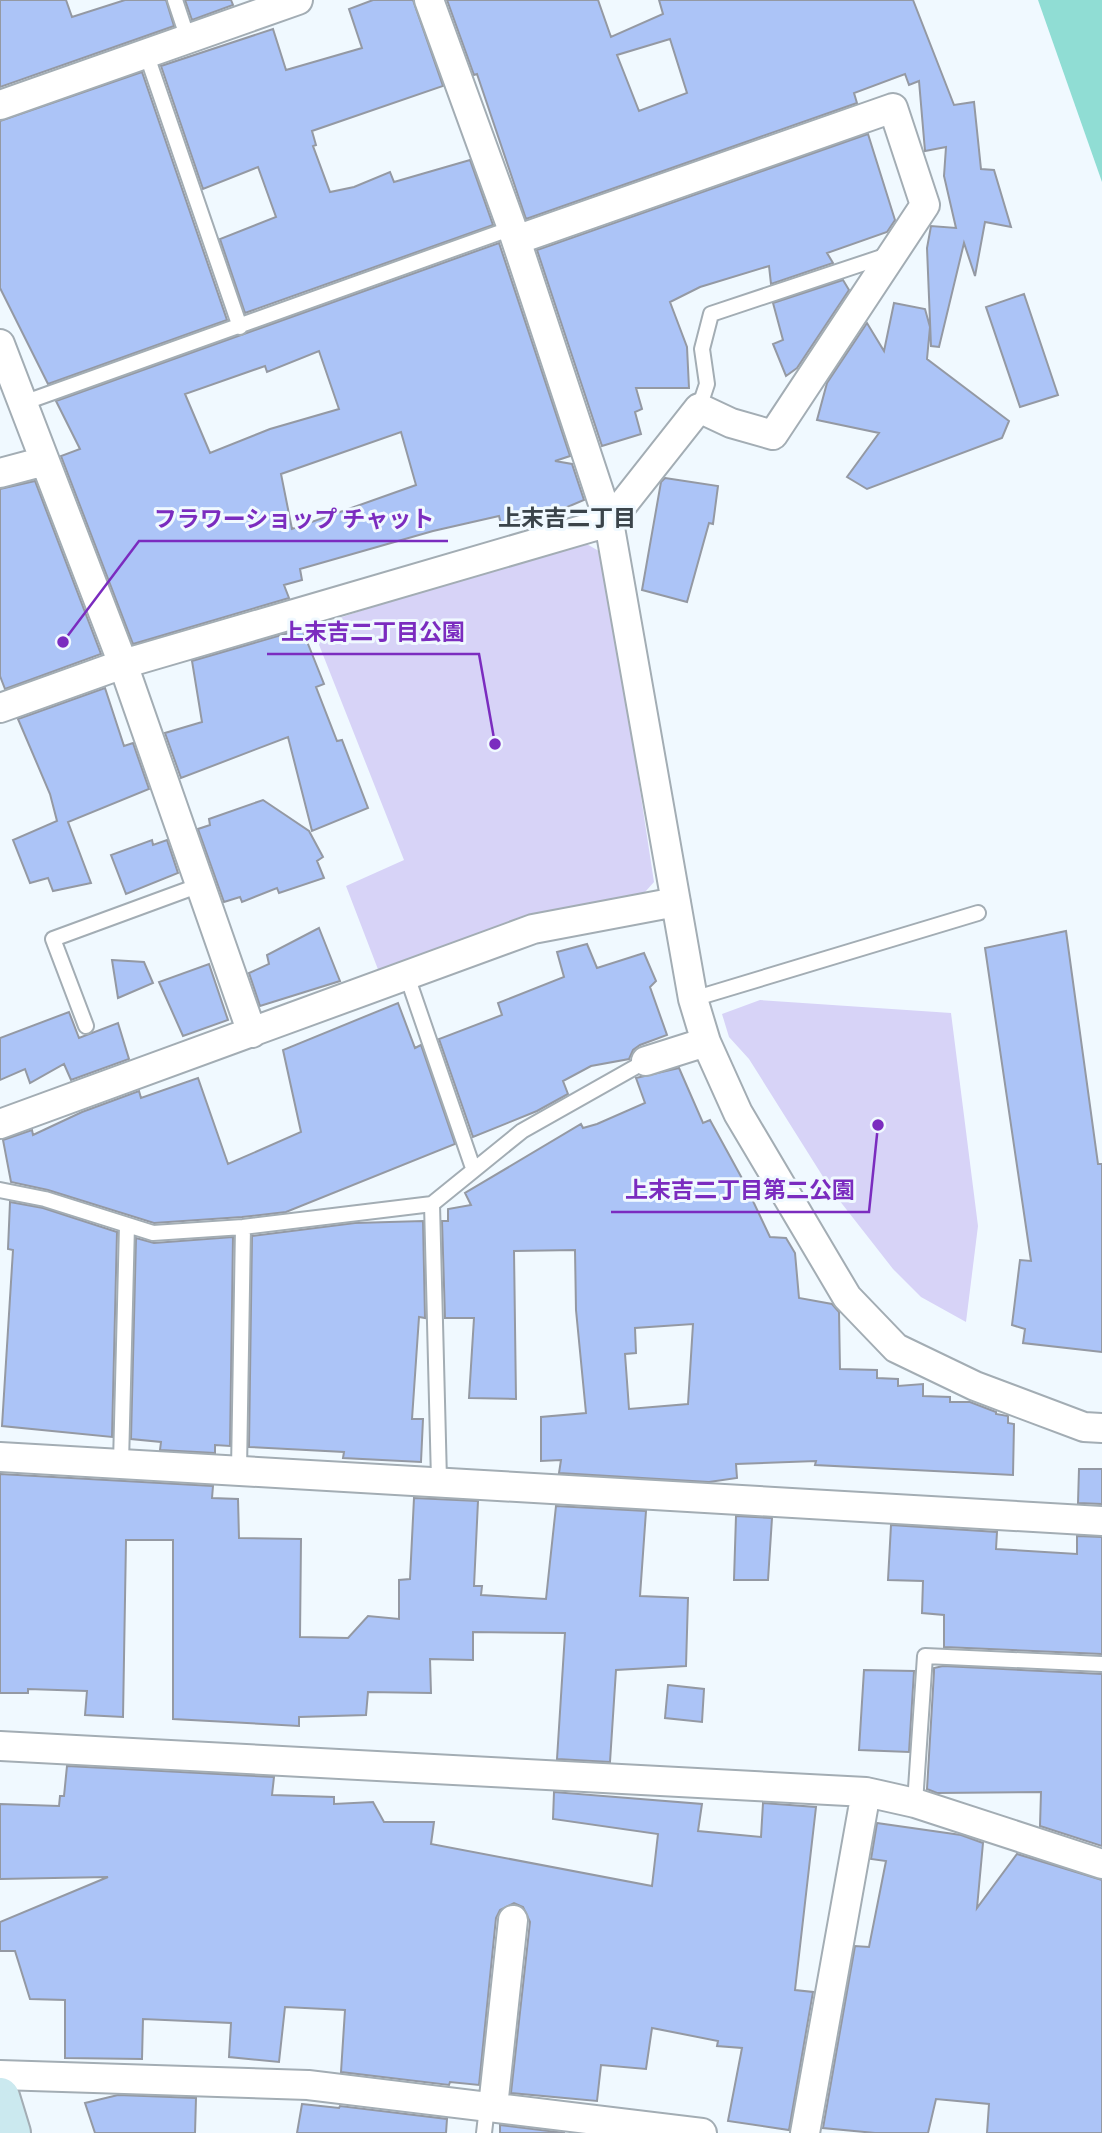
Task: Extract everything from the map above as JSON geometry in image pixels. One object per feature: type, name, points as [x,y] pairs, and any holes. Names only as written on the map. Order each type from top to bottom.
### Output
[{"type":"street","points":[[0,105],[298,0]]},
{"type":"street","points":[[429,0],[514,234],[609,522],[693,999],[706,1042],[738,1113],[847,1297],[896,1348],[975,1386],[1084,1427],[1102,1428]]},
{"type":"street","points":[[0,708],[123,664],[609,522],[699,408],[732,423],[774,435],[925,205],[893,108],[514,234]]},
{"type":"street","points":[[0,344],[123,664],[252,1033]]},
{"type":"street","points":[[0,473],[45,461]]},
{"type":"street","points":[[0,1124],[533,929],[676,902]]},
{"type":"street","points":[[646,1062],[706,1042]]},
{"type":"street","points":[[0,1457],[439,1480],[1102,1521]]},
{"type":"street","points":[[0,1746],[866,1792],[915,1803],[1102,1864]]},
{"type":"street","points":[[805,2133],[866,1792]]},
{"type":"street","points":[[488,2116],[513,1920]]},
{"type":"street","points":[[0,2075],[308,2085],[488,2116],[702,2133]]},
{"type":"street","points":[[0,2097],[11,2133]]},
{"type":"lane","points":[[175,0],[188,39]]},
{"type":"lane","points":[[146,53],[240,327]]},
{"type":"lane","points":[[23,403],[514,234]]},
{"type":"lane","points":[[699,408],[707,384],[702,349],[711,314],[893,253]]},
{"type":"lane","points":[[86,1026],[53,939],[200,885]]},
{"type":"lane","points":[[693,999],[978,913]]},
{"type":"lane","points":[[407,975],[473,1168]]},
{"type":"lane","points":[[0,1190],[45,1199],[153,1233],[243,1227],[432,1204],[522,1130],[646,1062]]},
{"type":"lane","points":[[432,1204],[439,1480]]},
{"type":"lane","points":[[121,1463],[127,1225]]},
{"type":"lane","points":[[239,1470],[243,1227]]},
{"type":"lane","points":[[915,1803],[925,1656],[1102,1664]]},
{"type":"shaded area","points":[[1038,0],[1102,0],[1102,182]]},
{"type":"shaded area","points":[[578,539],[604,554],[654,882],[637,901],[379,972],[346,886],[404,860],[312,627]]},
{"type":"shaded area","points":[[760,1000],[951,1013],[978,1226],[966,1322],[921,1297],[893,1269],[832,1191],[749,1059],[729,1037],[722,1014]]},
{"type":"building","points":[[0,0],[66,0],[72,17],[125,0],[166,0],[174,26],[0,87]]},
{"type":"building","points":[[185,0],[231,0],[233,5],[192,20]]},
{"type":"building","points":[[373,0],[413,0],[443,86],[312,131],[316,145],[313,146],[330,192],[354,187],[390,172],[394,182],[470,160],[493,225],[245,313],[220,239],[276,217],[258,167],[203,189],[161,66],[273,29],[286,70],[362,48],[349,9]]},
{"type":"building","points":[[447,0],[598,0],[611,37],[663,14],[659,0],[913,0],[954,105],[974,102],[981,169],[994,170],[1011,227],[985,222],[975,276],[964,243],[939,347],[931,346],[927,248],[931,226],[956,228],[944,176],[946,147],[925,151],[919,81],[909,85],[905,74],[854,93],[857,103],[526,219],[477,74],[474,75]],"holes":[[[670,39],[687,93],[639,111],[617,55]]]},
{"type":"building","points":[[142,72],[227,320],[48,384],[0,288],[0,121]]},
{"type":"building","points":[[868,134],[895,220],[887,232],[827,253],[833,263],[771,284],[769,266],[700,287],[670,302],[687,347],[689,388],[636,388],[642,409],[635,412],[641,434],[602,446],[537,250]]},
{"type":"building","points":[[499,243],[570,456],[555,461],[572,464],[584,500],[565,508],[501,524],[499,516],[433,531],[300,569],[302,580],[284,585],[289,598],[133,644],[61,456],[80,449],[56,401]],"holes":[[[319,351],[339,409],[270,429],[210,453],[185,394],[265,366],[267,372]],[[401,432],[416,485],[292,529],[281,474]]]},
{"type":"building","points":[[843,280],[849,290],[797,368],[786,376],[773,344],[783,340],[773,303]]},
{"type":"building","points":[[1024,294],[1058,395],[1020,407],[986,307]]},
{"type":"building","points":[[894,303],[925,309],[930,327],[927,359],[1009,421],[1002,438],[867,489],[847,477],[879,433],[817,420],[827,383],[867,323],[884,351]]},
{"type":"building","points":[[665,478],[718,486],[713,524],[709,523],[687,602],[642,590],[661,482]]},
{"type":"building","points":[[35,481],[101,654],[5,689],[0,676],[0,489]]},
{"type":"building","points":[[302,629],[324,684],[316,687],[337,741],[342,740],[368,808],[312,831],[288,737],[181,778],[165,733],[202,722],[192,661]]},
{"type":"building","points":[[105,688],[124,746],[133,743],[149,789],[68,822],[91,883],[53,891],[48,878],[30,883],[13,840],[57,821],[50,794],[18,719]]},
{"type":"building","points":[[263,800],[309,831],[323,857],[317,861],[324,878],[279,893],[277,888],[242,902],[240,897],[224,902],[198,829],[210,825],[209,819]]},
{"type":"building","points":[[152,840],[153,845],[167,840],[178,873],[126,894],[111,855]]},
{"type":"building","points":[[319,928],[340,981],[260,1006],[249,973],[269,964],[267,955]]},
{"type":"building","points":[[1066,931],[1098,1164],[1102,1164],[1102,1352],[1023,1343],[1025,1329],[1012,1325],[1020,1260],[1031,1261],[985,948]]},
{"type":"building","points":[[587,944],[597,968],[644,953],[656,981],[650,987],[667,1035],[640,1045],[633,1050],[629,1059],[591,1066],[563,1081],[568,1094],[537,1111],[473,1137],[439,1039],[502,1015],[498,1003],[564,977],[557,952]]},
{"type":"building","points":[[112,960],[144,962],[153,983],[118,998]]},
{"type":"building","points":[[209,964],[228,1020],[183,1036],[159,982]]},
{"type":"building","points":[[398,1003],[415,1048],[421,1045],[455,1144],[286,1212],[242,1217],[154,1223],[48,1190],[11,1182],[3,1140],[32,1130],[33,1135],[82,1112],[139,1091],[141,1098],[198,1078],[228,1164],[301,1132],[283,1050]]},
{"type":"building","points":[[69,1012],[79,1038],[118,1023],[129,1059],[71,1080],[64,1064],[30,1083],[25,1069],[0,1080],[0,1038]]},
{"type":"building","points":[[679,1068],[703,1123],[710,1120],[770,1237],[786,1238],[795,1253],[799,1298],[832,1304],[839,1312],[840,1369],[877,1370],[877,1378],[898,1379],[898,1386],[923,1384],[923,1396],[950,1397],[950,1402],[970,1402],[996,1414],[1008,1416],[1008,1423],[1014,1424],[1013,1475],[815,1465],[816,1461],[736,1464],[737,1478],[709,1482],[559,1473],[561,1460],[541,1461],[541,1417],[586,1413],[576,1310],[575,1250],[514,1251],[516,1399],[469,1398],[474,1318],[445,1318],[442,1221],[448,1221],[448,1209],[471,1205],[465,1193],[581,1124],[583,1128],[597,1124],[645,1103],[636,1078]],"holes":[[[693,1324],[688,1404],[629,1409],[625,1354],[636,1353],[635,1328]]]},
{"type":"building","points":[[10,1202],[43,1208],[117,1232],[112,1437],[2,1426],[13,1250],[8,1249]]},
{"type":"building","points":[[423,1221],[425,1318],[419,1317],[412,1419],[423,1419],[421,1462],[343,1458],[344,1452],[249,1447],[252,1236],[355,1223]]},
{"type":"building","points":[[233,1237],[230,1446],[215,1445],[215,1453],[160,1450],[161,1442],[131,1439],[136,1238],[154,1243]]},
{"type":"building","points":[[1079,1469],[1102,1469],[1102,1504],[1078,1503]]},
{"type":"building","points":[[0,1474],[213,1486],[212,1498],[238,1499],[239,1538],[301,1539],[300,1637],[348,1638],[368,1616],[399,1619],[399,1580],[410,1579],[414,1498],[478,1501],[474,1586],[482,1586],[481,1595],[546,1599],[556,1506],[646,1511],[640,1596],[688,1598],[686,1666],[616,1670],[610,1762],[557,1759],[565,1633],[473,1632],[473,1660],[430,1659],[431,1693],[368,1692],[366,1715],[299,1717],[299,1726],[173,1719],[173,1540],[126,1540],[123,1717],[85,1715],[87,1691],[28,1689],[28,1693],[0,1693]]},
{"type":"building","points":[[736,1516],[772,1518],[768,1580],[734,1580]]},
{"type":"building","points":[[891,1525],[997,1532],[996,1549],[1077,1554],[1077,1536],[1102,1537],[1102,1654],[944,1647],[944,1615],[922,1613],[923,1581],[888,1580]]},
{"type":"building","points":[[943,1666],[1102,1674],[1102,1846],[1040,1826],[1041,1792],[937,1793],[927,1789],[934,1668]]},
{"type":"building","points":[[864,1670],[914,1671],[909,1752],[859,1750]]},
{"type":"building","points":[[668,1685],[704,1689],[702,1722],[665,1718]]},
{"type":"building","points":[[67,1766],[274,1777],[272,1795],[334,1797],[334,1804],[373,1802],[384,1822],[434,1822],[431,1844],[652,1886],[658,1834],[553,1819],[554,1792],[702,1804],[698,1831],[761,1837],[763,1803],[816,1807],[795,1990],[813,1992],[789,2130],[728,2121],[742,2048],[717,2046],[718,2041],[652,2028],[646,2069],[601,2065],[597,2101],[511,2093],[530,1922],[523,1907],[514,1903],[500,1910],[496,1918],[479,2085],[450,2082],[449,2085],[341,2072],[345,2010],[285,2007],[279,2062],[229,2057],[231,2023],[143,2019],[142,2059],[65,2058],[65,2000],[30,1999],[15,1951],[0,1951],[0,1922],[108,1877],[0,1879],[0,1804],[59,1806],[60,1796],[64,1796]]},
{"type":"building","points":[[877,1823],[961,1835],[983,1843],[977,1908],[1017,1854],[1102,1880],[1102,2133],[987,2133],[989,2104],[936,2099],[928,2133],[875,2133],[823,2128],[855,1946],[869,1947],[886,1861],[871,1859]]},
{"type":"building","points":[[118,2095],[196,2098],[195,2133],[95,2133],[85,2103]]},
{"type":"building","points":[[302,2104],[447,2119],[446,2133],[297,2133]]},
{"type":"building","points":[[500,2125],[565,2133],[500,2133]]},
{"type":"place","name":"フラワーショップ チャット","points":[[63,642]]},
{"type":"place","name":"上末吉二丁目公園","points":[[495,744]]},
{"type":"place","name":"上末吉二丁目第二公園","points":[[878,1125]]},
{"type":"district","name":"上末吉二丁目","points":[[567,518]]}]
